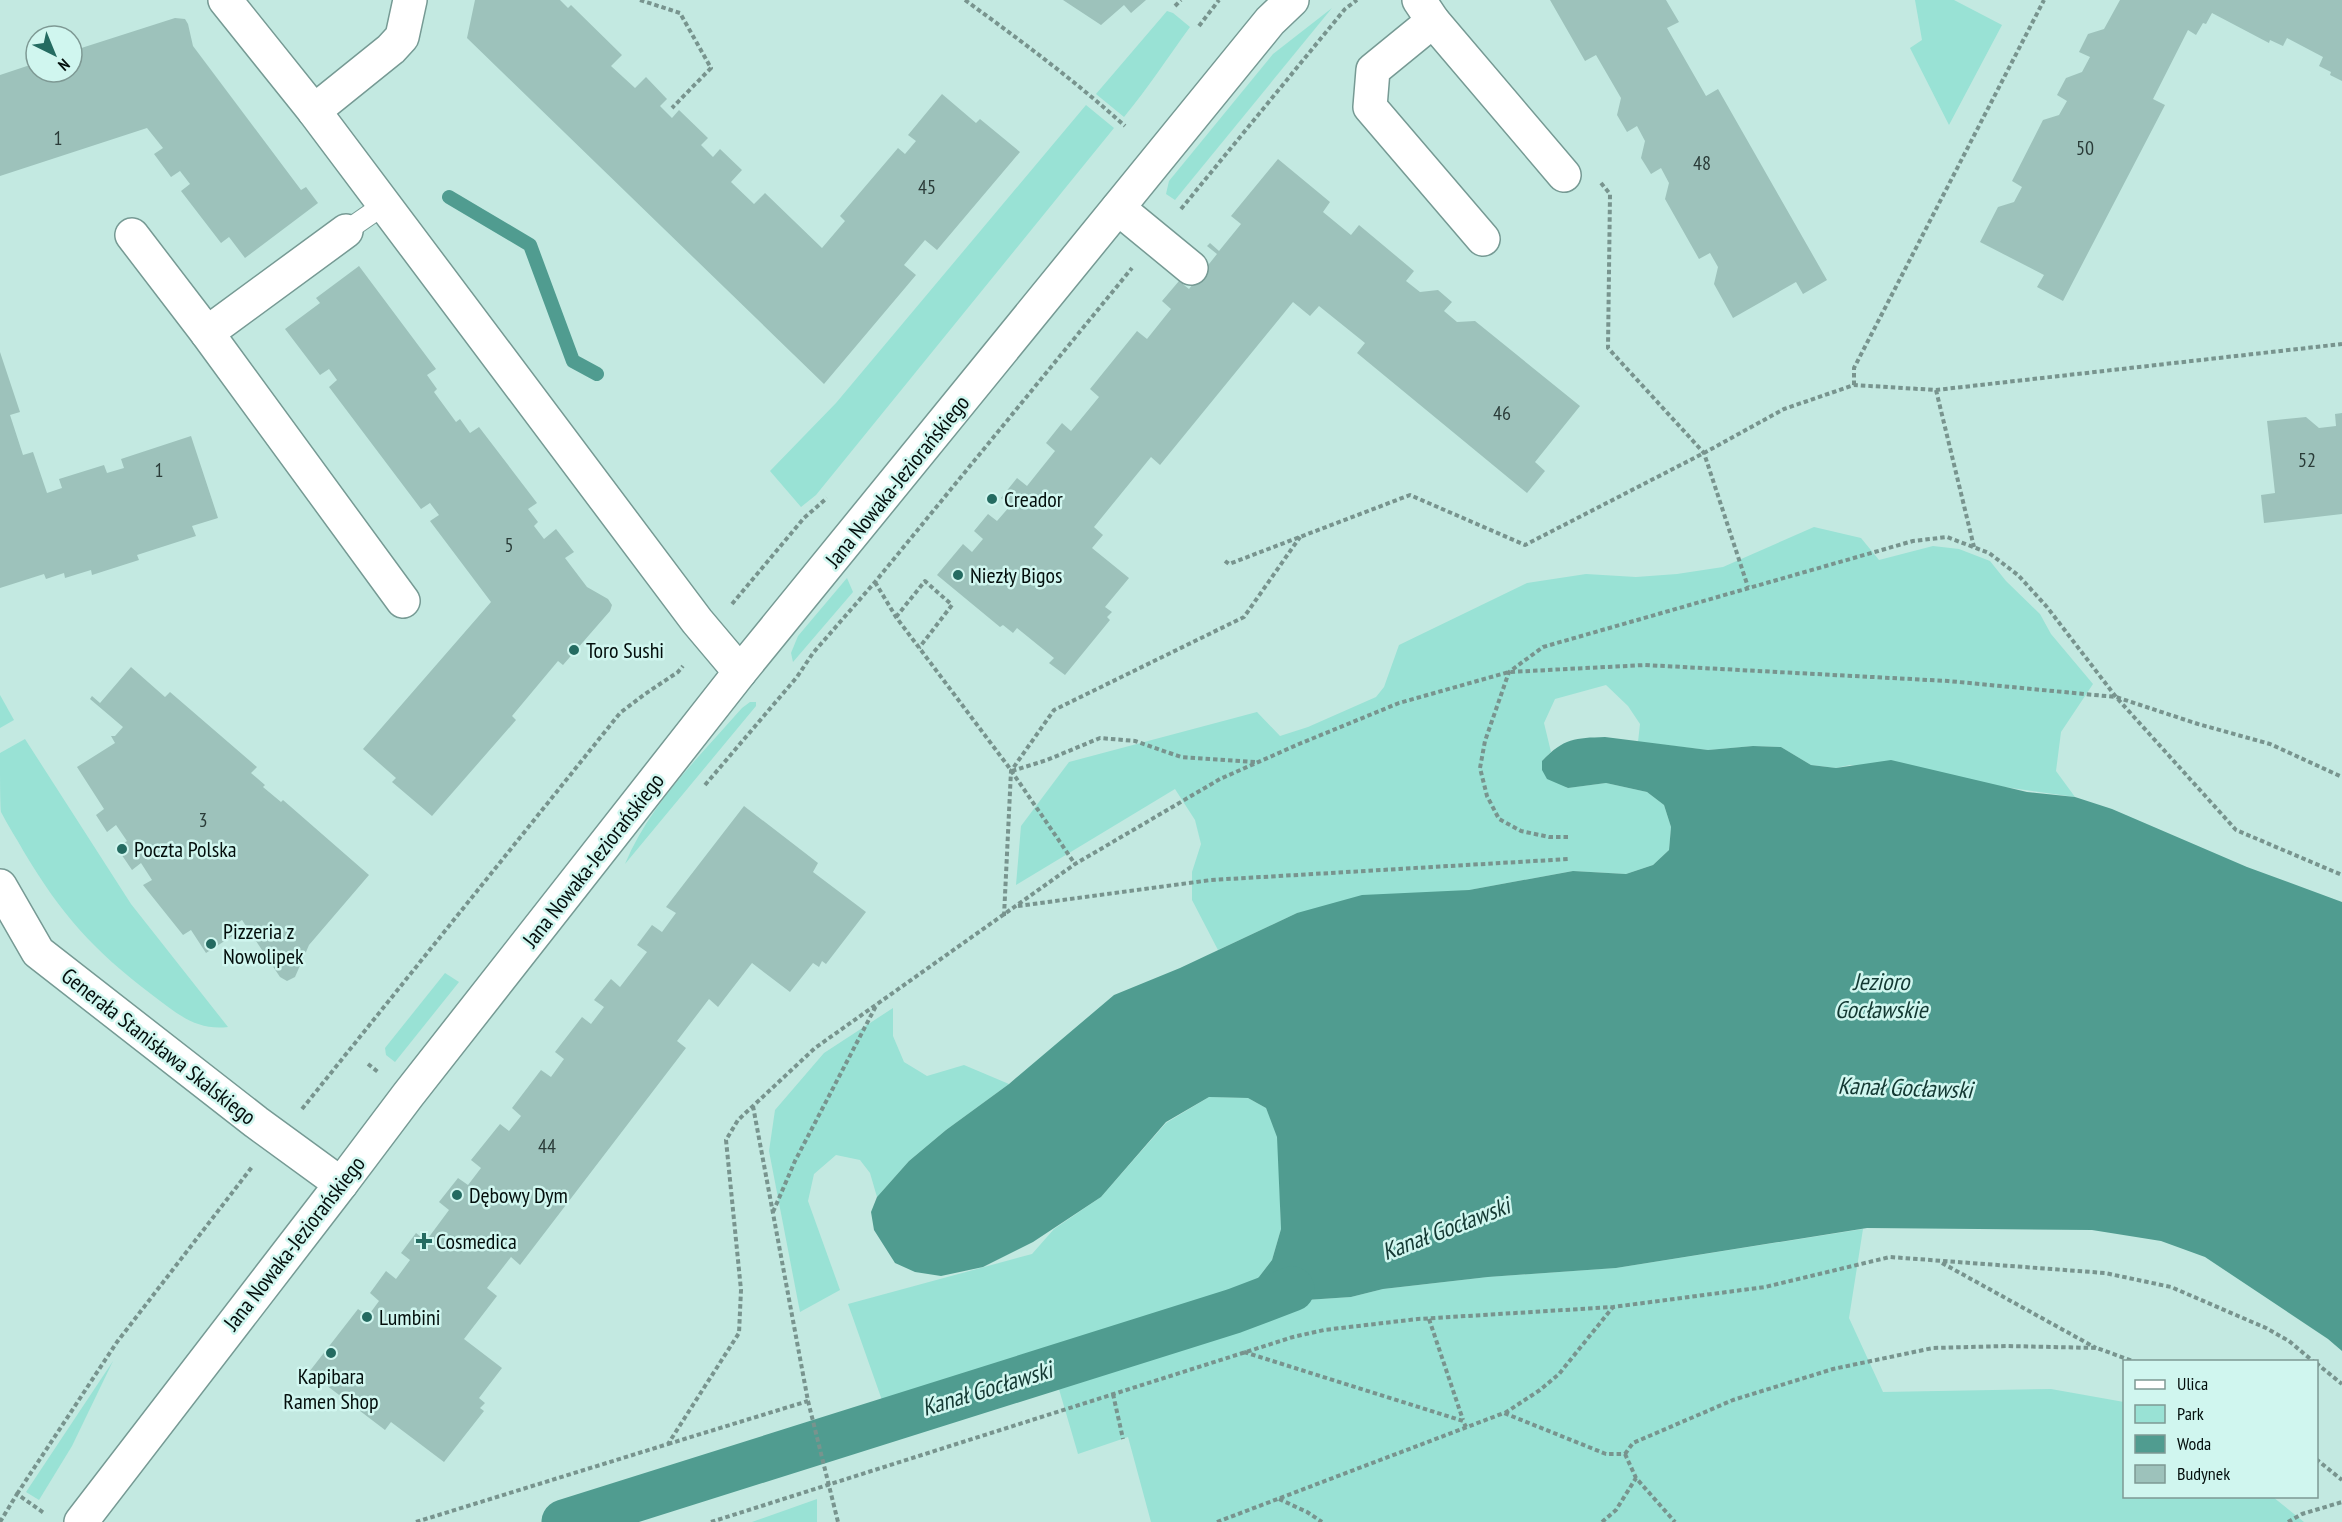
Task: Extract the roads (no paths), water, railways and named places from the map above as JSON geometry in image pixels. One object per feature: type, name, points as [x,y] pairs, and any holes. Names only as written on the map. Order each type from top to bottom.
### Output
[{"type":"street","points":[[225,0],[314,111],[708,634],[740,672]]},
{"type":"street","points":[[314,111],[391,49],[402,37],[410,0]]},
{"type":"street","name":"Jana Nowaka-Jeziorańskiego","points":[[65,1519],[342,1184],[408,1095],[740,672],[1270,21],[1292,0]]},
{"type":"street","points":[[1483,239],[1370,107],[1373,70],[1426,10],[1580,175]]},
{"type":"street","points":[[1118,208],[1191,268]]},
{"type":"street","points":[[207,333],[346,231]]},
{"type":"street","points":[[132,235],[207,333],[403,601]]},
{"type":"street","name":"Generała Stanisława Skalskiego","points":[[0,886],[38,952],[256,1122],[342,1184]]},
{"type":"lane","points":[[346,231],[385,204]]},
{"type":"water","name":"Jezioro Gocławskie","points":[[1605,737],[1708,750],[1753,746],[1781,747],[1811,765],[1836,768],[1891,760],[2027,792],[2075,797],[2112,809],[2247,867],[2342,902],[2342,1351],[2328,1339],[2205,1257],[2161,1241],[2092,1230],[1867,1228],[1616,1268],[1488,1277],[1383,1289],[1351,1297],[1291,1301],[1238,1321],[1231,1299],[1252,1286],[1272,1260],[1281,1229],[1277,1137],[1266,1108],[1248,1098],[1209,1097],[1166,1122],[1101,1197],[1033,1242],[983,1267],[941,1276],[915,1272],[895,1263],[874,1230],[871,1212],[877,1197],[909,1161],[946,1130],[1009,1084],[1114,995],[1180,968],[1297,913],[1362,895],[1469,890],[1573,871],[1626,874],[1653,865],[1669,850],[1671,827],[1664,805],[1647,792],[1606,783],[1568,788],[1547,779],[1542,770],[1542,761],[1564,744],[1578,739]]},
{"type":"waterway","points":[[449,197],[530,245],[573,361],[597,374]]},
{"type":"waterway","name":"Kanał Gocławski","points":[[564,1522],[1234,1311],[1292,1289]]},
{"type":"place","name":"Creador","points":[[992,499]]},
{"type":"place","name":"Niezły Bigos","points":[[958,575]]},
{"type":"place","name":"Toro Sushi","points":[[574,650]]},
{"type":"place","name":"Poczta Polska","points":[[122,849]]},
{"type":"place","name":"Pizzeria z Nowolipek","points":[[211,944]]},
{"type":"place","name":"Dębowy Dym","points":[[457,1195]]},
{"type":"place","name":"Cosmedica","points":[[424,1241]]},
{"type":"place","name":"Lumbini","points":[[367,1317]]},
{"type":"place","name":"Kapibara Ramen Shop","points":[[331,1353]]}]
